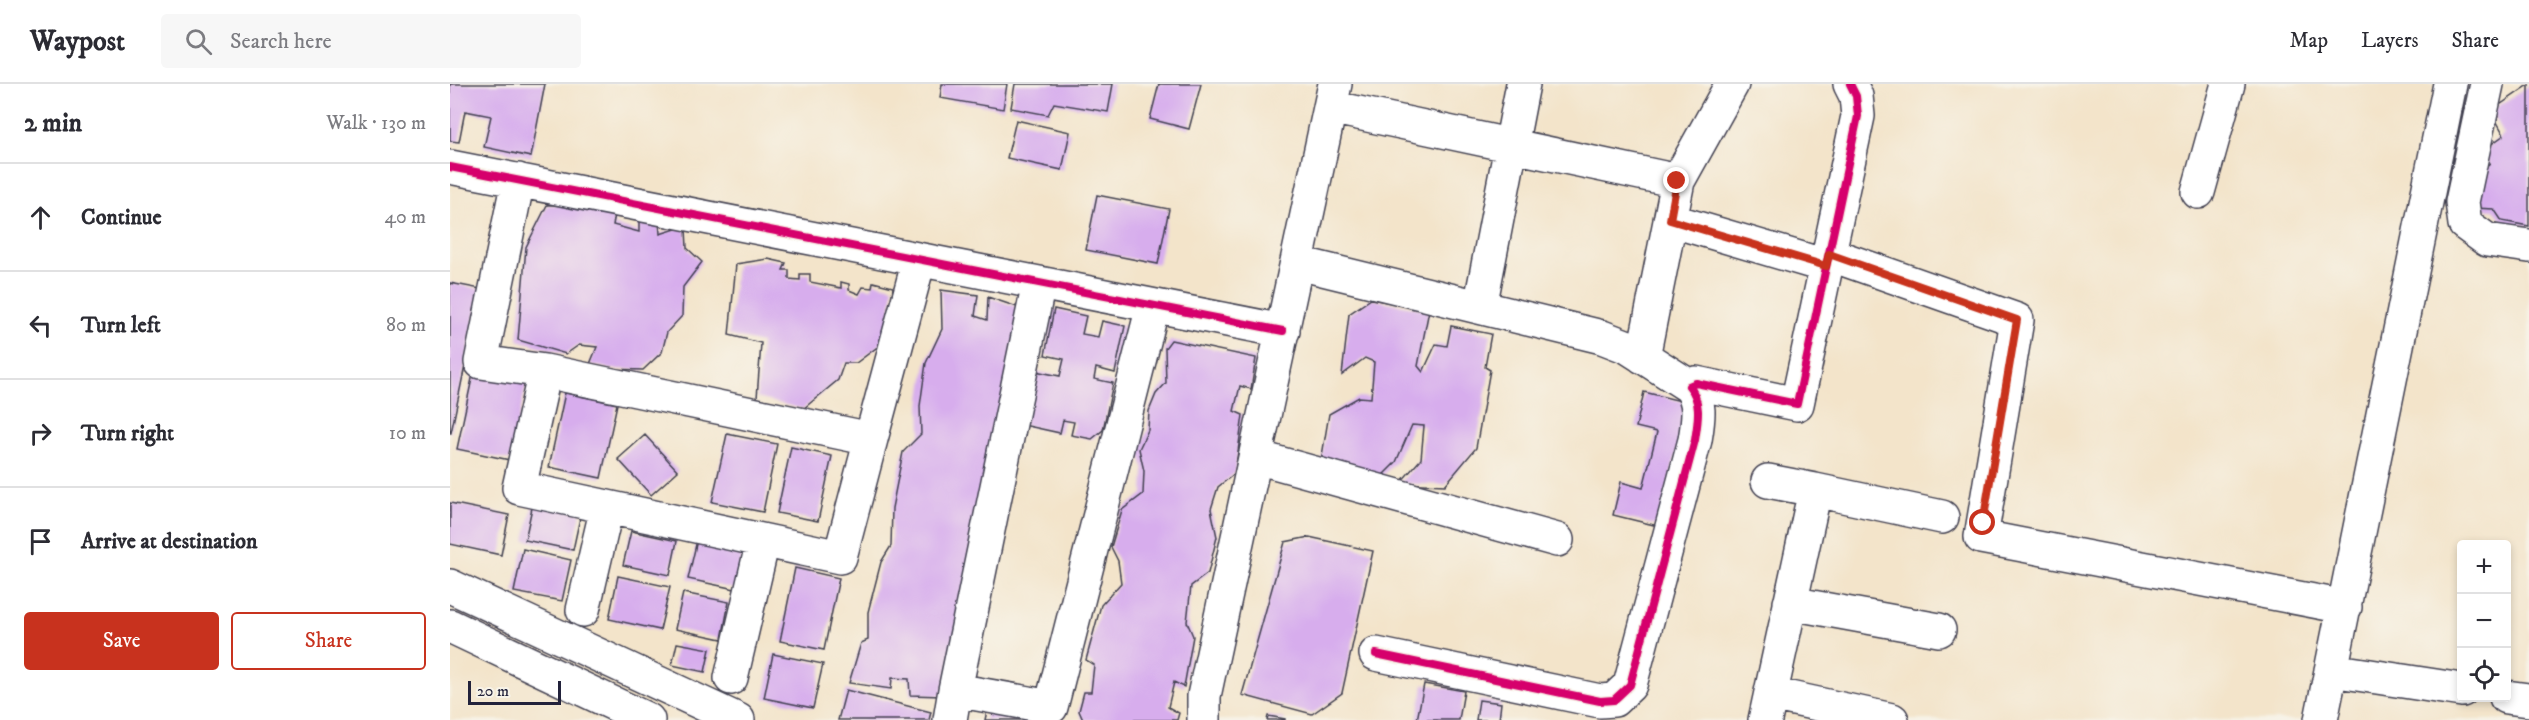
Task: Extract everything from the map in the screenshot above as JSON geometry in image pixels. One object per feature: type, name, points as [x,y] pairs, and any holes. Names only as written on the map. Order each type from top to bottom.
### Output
[{"type":"street","points":[[1480,307],[1522,84]]},
{"type":"street","points":[[1643,357],[1677,181],[1732,84]]},
{"type":"street","points":[[1689,386],[1696,383],[1797,404],[1858,116],[1856,96],[1850,84]]},
{"type":"street","points":[[2198,192],[2228,84]]},
{"type":"street","points":[[2321,720],[2450,84]]},
{"type":"street","points":[[2487,84],[2462,202],[2465,224],[2487,240],[2529,246]]},
{"type":"street","points":[[1204,720],[1204,696],[1332,96],[1510,147],[1677,181]]},
{"type":"street","points":[[450,167],[1283,332]]},
{"type":"street","points":[[518,180],[480,362],[545,372],[871,439]]},
{"type":"street","points":[[1670,220],[1828,260],[2017,320],[1981,537],[2345,607]]},
{"type":"street","points":[[545,372],[519,488],[840,557],[919,260]]},
{"type":"street","points":[[1298,263],[1602,337],[1643,357],[1689,386],[1695,393],[1698,416],[1686,483],[1630,685],[1614,700],[1600,701],[1376,654]]},
{"type":"street","points":[[1039,283],[953,705],[1051,707],[1154,306]]},
{"type":"street","points":[[1256,457],[1557,540]]},
{"type":"street","points":[[1768,481],[1942,517]]},
{"type":"street","points":[[1815,490],[1768,707],[1892,720]]},
{"type":"street","points":[[583,610],[607,507]]},
{"type":"street","points":[[731,678],[763,541]]},
{"type":"street","points":[[450,586],[738,720]]},
{"type":"street","points":[[1790,603],[1939,630]]},
{"type":"street","points":[[450,626],[648,720]]},
{"type":"street","points":[[2331,670],[2457,689]]},
{"type":"street","points":[[2511,698],[2529,700]]},
{"type":"building","points":[[450,84],[545,84],[531,157],[484,147],[491,116],[465,111],[459,142],[450,141]]},
{"type":"building","points":[[942,84],[1007,84],[1003,109],[940,98]]},
{"type":"building","points":[[1015,84],[1113,84],[1108,112],[1054,103],[1048,115],[1011,108]]},
{"type":"building","points":[[1159,84],[1201,84],[1189,129],[1150,119]]},
{"type":"building","points":[[2529,85],[2529,226],[2502,221],[2494,209],[2474,208],[2477,173],[2490,163],[2482,151],[2504,135],[2491,111]]},
{"type":"building","points":[[1016,120],[1070,132],[1062,170],[1007,158]]},
{"type":"building","points":[[1097,195],[1169,209],[1158,264],[1086,250]]},
{"type":"building","points":[[579,204],[616,209],[613,225],[639,232],[639,220],[659,221],[660,234],[679,228],[686,229],[687,248],[702,262],[683,287],[682,316],[667,332],[662,352],[643,370],[609,369],[590,364],[597,347],[579,345],[566,354],[518,340],[526,247],[547,205]]},
{"type":"building","points":[[768,259],[786,263],[783,270],[789,270],[789,279],[800,280],[800,274],[810,274],[810,282],[841,288],[841,282],[849,284],[849,290],[859,294],[863,287],[872,288],[873,282],[893,287],[888,339],[856,363],[844,363],[838,380],[803,409],[757,398],[761,343],[729,335],[736,264]]},
{"type":"building","points":[[450,283],[481,289],[451,433],[450,433]]},
{"type":"building","points":[[941,290],[978,295],[975,316],[987,320],[988,297],[1026,310],[942,696],[910,695],[909,679],[892,678],[891,689],[849,683],[861,643],[868,640],[868,612],[881,562],[891,546],[892,508],[903,452],[921,434],[920,406],[926,363],[942,329]]},
{"type":"building","points":[[1371,299],[1429,310],[1418,366],[1423,372],[1436,344],[1447,346],[1451,326],[1491,334],[1485,367],[1490,370],[1476,448],[1445,485],[1400,483],[1421,459],[1424,426],[1412,425],[1396,462],[1380,478],[1320,468],[1329,414],[1359,397],[1371,398],[1374,362],[1365,358],[1342,375],[1349,314]]},
{"type":"building","points":[[1054,309],[1086,316],[1082,334],[1098,337],[1102,321],[1125,326],[1115,373],[1096,368],[1094,379],[1113,383],[1103,430],[1092,439],[1071,435],[1074,422],[1063,420],[1060,433],[1023,425],[1035,371],[1060,376],[1064,359],[1045,355]]},
{"type":"building","points":[[1171,340],[1256,358],[1251,389],[1240,386],[1234,411],[1243,415],[1235,473],[1218,487],[1211,509],[1217,537],[1208,573],[1191,586],[1187,622],[1193,636],[1184,687],[1174,682],[1168,707],[1179,713],[1177,720],[1083,720],[1079,711],[1084,692],[1091,692],[1094,665],[1086,660],[1101,605],[1121,583],[1118,561],[1111,547],[1122,510],[1143,494],[1144,471],[1139,449],[1148,430],[1149,411],[1156,394],[1166,383],[1165,348]]},
{"type":"building","points":[[474,369],[527,381],[510,460],[457,449]]},
{"type":"building","points":[[1644,392],[1689,403],[1658,526],[1613,515],[1621,482],[1643,488],[1657,432],[1636,427]]},
{"type":"building","points":[[565,393],[617,404],[601,478],[549,467]]},
{"type":"building","points":[[727,434],[777,444],[763,512],[712,502]]},
{"type":"building","points":[[645,435],[678,471],[651,495],[618,459]]},
{"type":"building","points":[[791,447],[832,456],[818,521],[777,513]]},
{"type":"building","points":[[450,503],[509,515],[501,555],[450,544]]},
{"type":"building","points":[[533,503],[581,513],[573,550],[525,540]]},
{"type":"building","points":[[631,531],[677,541],[670,575],[623,565]]},
{"type":"building","points":[[1309,537],[1373,551],[1342,693],[1312,714],[1242,695],[1285,542]]},
{"type":"building","points":[[697,540],[744,549],[735,589],[688,579]]},
{"type":"building","points":[[523,549],[571,560],[562,601],[514,592]]},
{"type":"building","points":[[795,568],[839,578],[824,650],[780,641]]},
{"type":"building","points":[[618,576],[670,587],[660,630],[609,619]]},
{"type":"building","points":[[683,593],[729,602],[722,639],[675,629]]},
{"type":"building","points":[[677,643],[710,649],[705,672],[672,665]]},
{"type":"building","points":[[773,654],[823,664],[813,708],[764,698]]},
{"type":"building","points":[[1424,684],[1464,691],[1459,720],[1417,720]]},
{"type":"building","points":[[846,690],[931,712],[929,720],[838,720]]},
{"type":"building","points":[[1479,700],[1501,703],[1499,720],[1476,720]]},
{"type":"building","points":[[989,701],[1032,711],[1030,720],[985,720]]},
{"type":"building","points":[[1268,716],[1285,719],[1285,720],[1267,720]]},
{"type":"cycle path","points":[[1376,654],[1600,701],[1614,700],[1630,685],[1695,440],[1697,405],[1689,386],[1696,383],[1797,404],[1858,116],[1856,96],[1850,84]]},
{"type":"cycle path","points":[[450,167],[1283,331]]},
{"type":"route","points":[[1677,181],[1670,220],[1826,266],[1829,254],[2017,320],[1983,523]]}]
